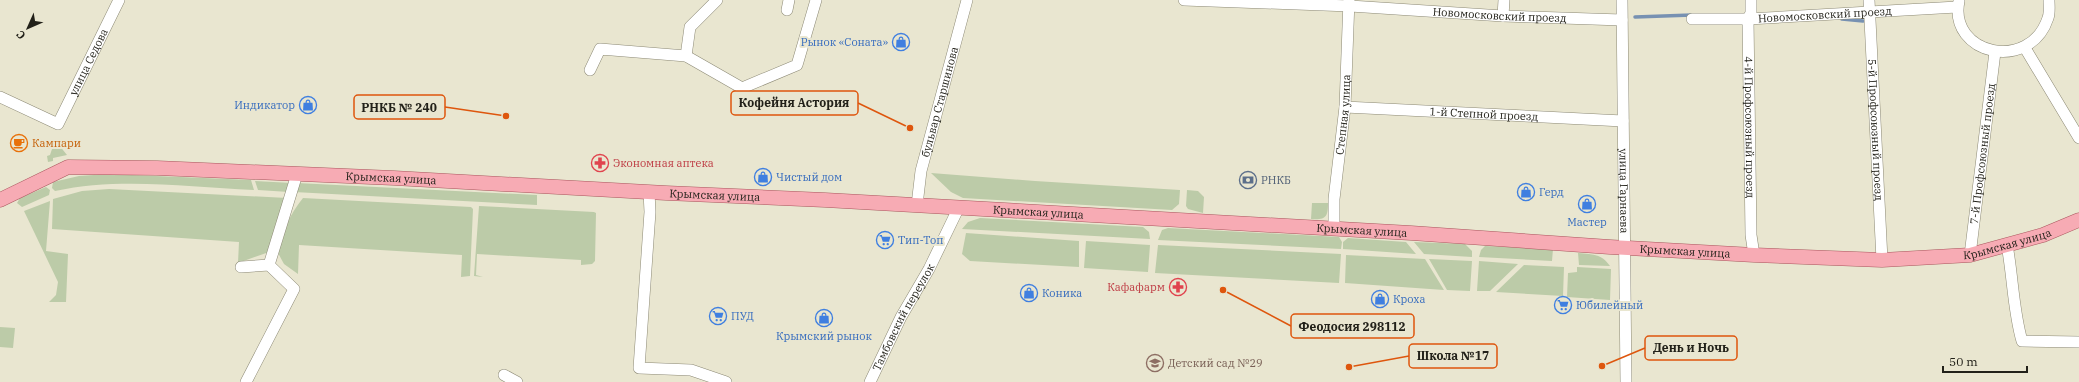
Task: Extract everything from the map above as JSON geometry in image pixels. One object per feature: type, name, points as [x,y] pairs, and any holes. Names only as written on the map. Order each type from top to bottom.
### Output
[{"type":"main road","name":"Крымская улица","points":[[0,200],[68,167],[100,166],[297,174],[917,205],[1754,256],[1882,260],[1970,255],[2043,235],[2079,220]]},
{"type":"street","name":"улица Седова","points":[[0,97],[58,124],[119,0]]},
{"type":"street","points":[[686,56],[690,27],[717,0]]},
{"type":"street","points":[[590,70],[600,49],[686,56],[742,88],[797,65],[816,0]]},
{"type":"street","name":"бульвар Старшинова","points":[[917,205],[921,171],[967,0]]},
{"type":"street","name":"Новомосковский проезд","points":[[1184,0],[1349,3],[1503,16],[1622,20]]},
{"type":"street","points":[[1503,16],[1504,0]]},
{"type":"street","name":"улица Гарнаева","points":[[1622,0],[1626,382]]},
{"type":"street","name":"4-й Профсоюзный проезд","points":[[1751,0],[1751,13],[1748,19],[1752,235],[1754,256]]},
{"type":"street","name":"5-й Профсоюзный проезд","points":[[1869,0],[1882,260]]},
{"type":"street","points":[[1958,4],[1960,22],[1968,36],[1980,46],[1995,52],[2010,52],[2025,48],[2040,35],[2049,17],[2049,0]]},
{"type":"street","name":"Степная улица","points":[[1334,230],[1334,199],[1345,107],[1349,3]]},
{"type":"street","name":"Новомосковский проезд","points":[[1692,19],[1748,19],[1870,14],[1958,4]]},
{"type":"street","points":[[2025,48],[2079,138]]},
{"type":"street","name":"7-й Профсоюзный проезд","points":[[1970,255],[1995,52]]},
{"type":"street","name":"1-й Степной проезд","points":[[1345,107],[1623,121]]},
{"type":"street","points":[[269,265],[297,174]]},
{"type":"street","points":[[649,192],[639,368],[691,370],[726,382]]},
{"type":"street","name":"Тамбовский переулок","points":[[870,382],[901,317],[928,269],[958,208]]},
{"type":"street","points":[[2007,245],[2012,272],[2016,321],[2022,341],[2079,342]]},
{"type":"street","points":[[240,267],[269,265],[294,289],[246,382]]},
{"type":"street","points":[[504,375],[517,382]]},
{"type":"green space","points":[[55,140],[67,155],[53,158],[53,161],[48,162],[47,156],[50,155]]},
{"type":"green space","points":[[931,173],[1180,190],[1179,204],[1172,210],[963,198],[951,192]]},
{"type":"green space","points":[[108,174],[251,180],[254,190],[154,184],[104,185],[55,191],[52,188],[53,182],[79,176]]},
{"type":"green space","points":[[255,181],[292,183],[289,192],[258,190]]},
{"type":"green space","points":[[297,183],[537,195],[537,205],[294,192]]},
{"type":"green space","points":[[46,187],[50,190],[49,195],[22,207],[17,203],[20,198]]},
{"type":"green space","points":[[109,189],[287,198],[269,252],[238,263],[239,242],[52,229],[53,199],[82,191]]},
{"type":"green space","points":[[1187,190],[1198,191],[1204,197],[1203,213],[1188,209],[1186,206]]},
{"type":"green space","points":[[303,198],[471,207],[473,209],[470,276],[461,277],[462,255],[299,245],[298,274],[284,264],[278,253],[287,224]]},
{"type":"green space","points":[[50,201],[46,251],[68,254],[66,302],[49,302],[56,295],[58,282],[24,211]]},
{"type":"green space","points":[[1312,203],[1328,203],[1327,214],[1325,217],[1320,219],[1311,219]]},
{"type":"green space","points":[[479,206],[594,212],[596,213],[595,261],[592,264],[581,265],[581,260],[477,254],[476,275],[483,277],[474,276]]},
{"type":"green space","points":[[980,218],[1143,227],[1149,232],[1150,239],[962,229],[968,222]]},
{"type":"green space","points":[[1168,228],[1339,237],[1342,242],[1341,249],[1158,240],[1162,230]]},
{"type":"green space","points":[[966,233],[1079,241],[1079,267],[970,261],[962,254]]},
{"type":"green space","points":[[1348,238],[1406,242],[1416,254],[1343,249],[1343,242]]},
{"type":"green space","points":[[1086,241],[1150,245],[1148,272],[1084,268]]},
{"type":"green space","points":[[1414,242],[1465,244],[1472,251],[1472,257],[1424,254]]},
{"type":"green space","points":[[1158,245],[1341,254],[1339,283],[1155,273]]},
{"type":"green space","points":[[1485,246],[1553,249],[1552,261],[1479,257],[1481,250]]},
{"type":"green space","points":[[1578,253],[1592,254],[1600,257],[1610,266],[1579,265]]},
{"type":"green space","points":[[1346,255],[1425,259],[1444,290],[1345,283]]},
{"type":"green space","points":[[1429,259],[1472,261],[1470,291],[1447,290]]},
{"type":"green space","points":[[1479,261],[1518,264],[1490,291],[1477,291]]},
{"type":"green space","points":[[1524,265],[1564,267],[1563,296],[1496,292]]},
{"type":"green space","points":[[1577,267],[1611,269],[1610,300],[1567,297],[1568,273],[1577,272]]},
{"type":"green space","points":[[0,327],[15,328],[13,348],[0,347]]},
{"type":"waterway","points":[[1635,17],[1692,15]]},
{"type":"waterway","points":[[1842,19],[1863,21]]},
{"type":"place","name":"Рынок «Соната»","points":[[901,42]]},
{"type":"place","name":"Индикатор","points":[[308,105]]},
{"type":"place","name":"РНКБ № 240","points":[[506,116]]},
{"type":"place","name":"Кофейня Астория","points":[[910,128]]},
{"type":"place","name":"Кампари","points":[[19,143]]},
{"type":"place","name":"Экономная аптека","points":[[600,163]]},
{"type":"place","name":"Чистый дом","points":[[763,177]]},
{"type":"place","name":"РНКБ","points":[[1248,180]]},
{"type":"place","name":"Герд","points":[[1526,192]]},
{"type":"place","name":"Мастер","points":[[1587,204]]},
{"type":"place","name":"Тип-Топ","points":[[885,240]]},
{"type":"place","name":"Кафафарм","points":[[1178,287]]},
{"type":"place","name":"Феодосия 298112","points":[[1223,290]]},
{"type":"place","name":"Коника","points":[[1029,293]]},
{"type":"place","name":"Кроха","points":[[1380,299]]},
{"type":"place","name":"Юбилейный","points":[[1563,305]]},
{"type":"place","name":"ПУД","points":[[718,316]]},
{"type":"place","name":"Крымский рынок","points":[[824,318]]},
{"type":"place","name":"Детский сад №29","points":[[1155,363]]},
{"type":"place","name":"День и Ночь","points":[[1602,366]]},
{"type":"place","name":"Школа №17","points":[[1349,367]]}]
